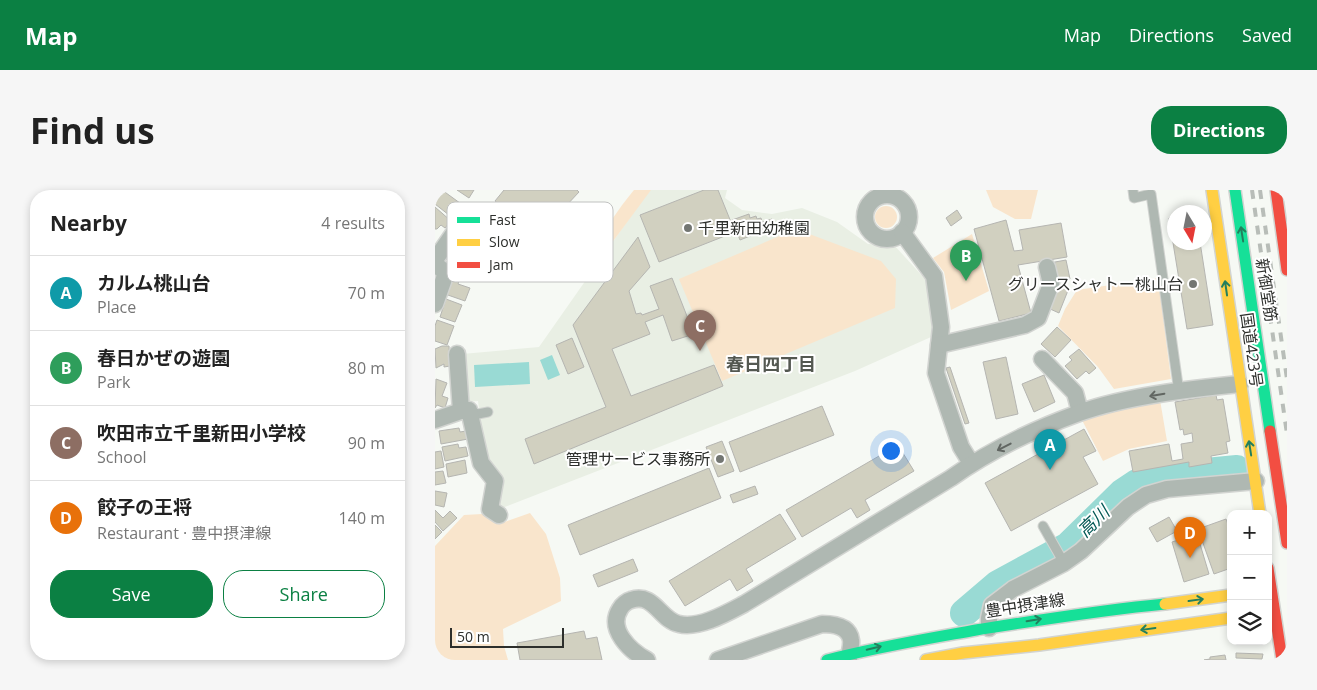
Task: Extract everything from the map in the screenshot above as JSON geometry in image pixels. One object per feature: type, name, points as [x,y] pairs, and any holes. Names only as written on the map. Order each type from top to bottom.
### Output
[{"type":"main road","name":"国道423号","points":[[1212,190],[1260,510]]},
{"type":"main road","name":"新御堂筋","points":[[1235,190],[1287,543]]},
{"type":"main road","name":"新御堂筋","points":[[1276,190],[1287,270]]},
{"type":"main road","name":"豊中摂津線","points":[[827,660],[849,657],[877,648],[1100,610],[1172,604],[1227,596]]},
{"type":"main road","points":[[1272,612],[1287,610]]},
{"type":"main road","points":[[1272,616],[1282,660]]},
{"type":"main road","points":[[926,660],[963,653],[1039,645],[1227,619]]},
{"type":"street","points":[[902,232],[934,276],[941,327],[936,373],[961,447],[971,463]]},
{"type":"street","points":[[435,260],[447,241]]},
{"type":"street","points":[[435,264],[446,273],[435,304]]},
{"type":"street","points":[[939,345],[1025,325],[1038,318],[1051,284],[1047,268]]},
{"type":"street","points":[[457,354],[465,411],[481,463],[495,481],[490,509],[499,515]]},
{"type":"street","points":[[1042,359],[1075,393],[1080,412]]},
{"type":"street","points":[[647,660],[638,655],[623,640],[616,627],[616,616],[621,607],[631,600],[645,598],[655,605],[667,619],[680,624],[693,625],[717,618],[752,599],[951,478],[971,463],[1029,434],[1080,412],[1122,401],[1240,384]]},
{"type":"street","points":[[435,420],[465,411]]},
{"type":"street","points":[[989,628],[992,605],[1013,589],[1081,551],[1127,507],[1146,495],[1167,489],[1256,482]]},
{"type":"street","points":[[718,660],[822,624],[835,624],[847,631],[851,640],[849,657]]},
{"type":"lane","points":[[1133,190],[1134,198],[1151,194],[1179,392]]},
{"type":"lane","points":[[465,411],[478,414],[489,412]]},
{"type":"lane","points":[[1043,526],[1062,560]]},
{"type":"shaded area","points":[[634,190],[651,190],[613,241],[613,218]]},
{"type":"shaded area","points":[[649,190],[727,190],[725,198],[742,210],[772,214],[802,208],[837,222],[868,244],[894,245],[926,280],[934,326],[931,337],[855,371],[497,510],[486,460],[478,401],[466,402],[462,354],[539,347],[585,282],[613,282],[613,241]]},
{"type":"shaded area","points":[[986,190],[1038,190],[1031,219],[1015,219],[993,207]]},
{"type":"shaded area","points":[[882,206],[890,206],[897,213],[897,221],[890,228],[882,228],[875,221],[875,213]]},
{"type":"shaded area","points":[[796,229],[881,261],[896,279],[895,308],[722,381],[679,279]]},
{"type":"shaded area","points":[[972,234],[989,291],[951,310],[944,272],[933,258]]},
{"type":"shaded area","points":[[1158,278],[1171,379],[1114,389],[1098,367],[1058,326],[1065,309],[1077,290]]},
{"type":"shaded area","points":[[1160,400],[1167,441],[1129,449],[1103,461],[1082,420],[1123,407]]},
{"type":"shaded area","points":[[530,513],[546,534],[560,578],[561,601],[503,629],[504,646],[508,660],[435,660],[435,546],[464,515],[482,514],[499,524]]},
{"type":"water","points":[[552,355],[560,375],[548,380],[540,360]]},
{"type":"water","points":[[529,362],[530,384],[475,387],[474,365]]},
{"type":"building","points":[[442,190],[458,202],[447,202],[447,213],[435,204],[435,199]]},
{"type":"building","points":[[457,190],[474,190],[469,198]]},
{"type":"building","points":[[504,190],[577,190],[579,192],[570,202],[495,201]]},
{"type":"building","points":[[704,190],[718,190],[735,232],[659,262],[640,215]]},
{"type":"building","points":[[435,207],[447,218],[447,226],[445,228],[441,225],[435,229]]},
{"type":"building","points":[[957,210],[962,218],[951,226],[946,218]]},
{"type":"building","points":[[749,214],[750,218],[756,216],[757,219],[761,218],[762,222],[772,219],[775,226],[740,240],[732,220]]},
{"type":"building","points":[[1006,220],[1014,251],[1023,250],[1019,230],[1061,223],[1067,257],[1018,265],[1031,313],[999,321],[974,229]]},
{"type":"building","points":[[638,237],[650,267],[629,291],[636,314],[641,313],[642,315],[659,309],[650,286],[672,278],[694,334],[672,341],[663,315],[645,322],[650,334],[612,349],[631,396],[714,365],[723,386],[534,464],[525,439],[606,407],[573,325],[605,282],[613,282],[613,271]]},
{"type":"building","name":"グリースシャトー桃山台","points":[[1174,250],[1201,250],[1213,325],[1187,329]]},
{"type":"building","points":[[1066,260],[1070,279],[1058,281],[1055,262]]},
{"type":"building","points":[[449,282],[459,282],[458,284],[470,288],[465,301],[445,294]]},
{"type":"building","points":[[1057,284],[1069,288],[1059,313],[1048,308]]},
{"type":"building","points":[[446,299],[462,305],[455,322],[440,317]]},
{"type":"building","points":[[437,320],[454,326],[447,345],[435,341]]},
{"type":"building","points":[[1057,327],[1071,340],[1055,357],[1041,344]]},
{"type":"building","points":[[572,338],[584,367],[568,374],[556,345]]},
{"type":"building","points":[[449,346],[450,366],[444,367],[444,364],[436,368],[435,349]]},
{"type":"building","points":[[1079,349],[1096,368],[1089,374],[1086,371],[1077,379],[1065,366],[1072,360],[1069,357]]},
{"type":"building","points":[[1006,357],[1018,414],[996,419],[983,362]]},
{"type":"building","points":[[950,367],[969,423],[965,424],[946,368]]},
{"type":"building","points":[[1044,375],[1055,402],[1034,412],[1022,384]]},
{"type":"building","points":[[436,379],[447,383],[442,396],[448,398],[445,408],[437,405],[435,408]]},
{"type":"building","points":[[1216,395],[1217,400],[1223,399],[1230,441],[1226,442],[1228,453],[1211,456],[1212,463],[1189,467],[1189,462],[1133,472],[1129,451],[1169,444],[1172,461],[1183,459],[1181,444],[1193,442],[1192,433],[1184,435],[1183,429],[1180,430],[1175,402]]},
{"type":"building","points":[[822,406],[834,435],[740,472],[729,442]]},
{"type":"building","points":[[459,428],[460,432],[466,431],[468,439],[441,444],[439,431]]},
{"type":"building","points":[[1084,429],[1096,451],[1083,457],[1098,484],[1011,531],[985,483]]},
{"type":"building","name":"管理サービス事務所","points":[[722,441],[734,471],[718,477],[706,447]]},
{"type":"building","points":[[458,444],[459,448],[466,447],[468,456],[445,461],[442,447]]},
{"type":"building","points":[[898,445],[914,471],[865,500],[870,510],[857,518],[851,508],[802,537],[786,510]]},
{"type":"building","points":[[441,451],[444,467],[435,469],[435,452]]},
{"type":"building","points":[[465,460],[467,473],[448,477],[446,464]]},
{"type":"building","points":[[709,468],[721,498],[580,555],[568,525]]},
{"type":"building","points":[[443,471],[446,483],[435,485],[435,472]]},
{"type":"building","points":[[755,486],[758,494],[733,503],[730,495]]},
{"type":"building","points":[[435,491],[447,493],[444,507],[435,505]]},
{"type":"building","points":[[435,510],[443,518],[450,511],[457,518],[443,531],[435,522]]},
{"type":"building","points":[[780,514],[796,539],[746,569],[753,581],[737,591],[730,579],[685,606],[669,581]]},
{"type":"building","points":[[1169,517],[1177,531],[1157,542],[1149,528]]},
{"type":"building","points":[[1226,519],[1227,569],[1214,574],[1198,529]]},
{"type":"building","points":[[435,525],[442,532],[435,539]]},
{"type":"building","points":[[1197,534],[1209,574],[1184,582],[1172,542]]},
{"type":"building","points":[[633,559],[638,571],[598,587],[593,575]]},
{"type":"building","points":[[584,631],[586,639],[597,637],[602,660],[520,660],[517,643]]},
{"type":"building","points":[[1236,653],[1263,654],[1262,659],[1236,658]]},
{"type":"building","points":[[1225,655],[1226,660],[1204,660],[1210,659],[1210,657]]},
{"type":"waterway","name":"高川","points":[[964,613],[998,584],[1068,546],[1122,493],[1137,483],[1164,476],[1237,469]]},
{"type":"railway","points":[[1252,190],[1287,434]]},
{"type":"railway","points":[[1260,190],[1287,379]]},
{"type":"traffic: fast","points":[[1235,190],[1270,431]]},
{"type":"traffic: fast","points":[[827,660],[883,647],[976,630],[1094,612],[1165,604]]},
{"type":"traffic: slow","points":[[1212,190],[1259,510]]},
{"type":"traffic: slow","points":[[1165,604],[1227,596]]},
{"type":"traffic: slow","points":[[926,660],[963,653],[1039,645],[1227,619]]},
{"type":"traffic: jam","points":[[1276,190],[1287,270]]},
{"type":"traffic: jam","points":[[1270,431],[1287,543]]},
{"type":"traffic: jam","points":[[1272,594],[1282,660]]},
{"type":"place","name":"千里新田幼稚園","points":[[688,228]]},
{"type":"place","name":"春日かぜの遊園","points":[[966,281]]},
{"type":"place","name":"グリースシャトー桃山台","points":[[1193,284]]},
{"type":"place","name":"吹田市立千里新田小学校","points":[[700,351]]},
{"type":"place","name":"管理サービス事務所","points":[[720,459]]},
{"type":"place","name":"カルム桃山台","points":[[1050,470]]},
{"type":"place","name":"餃子の王将","points":[[1190,558]]},
{"type":"district","name":"春日四丁目","points":[[771,364]]}]
